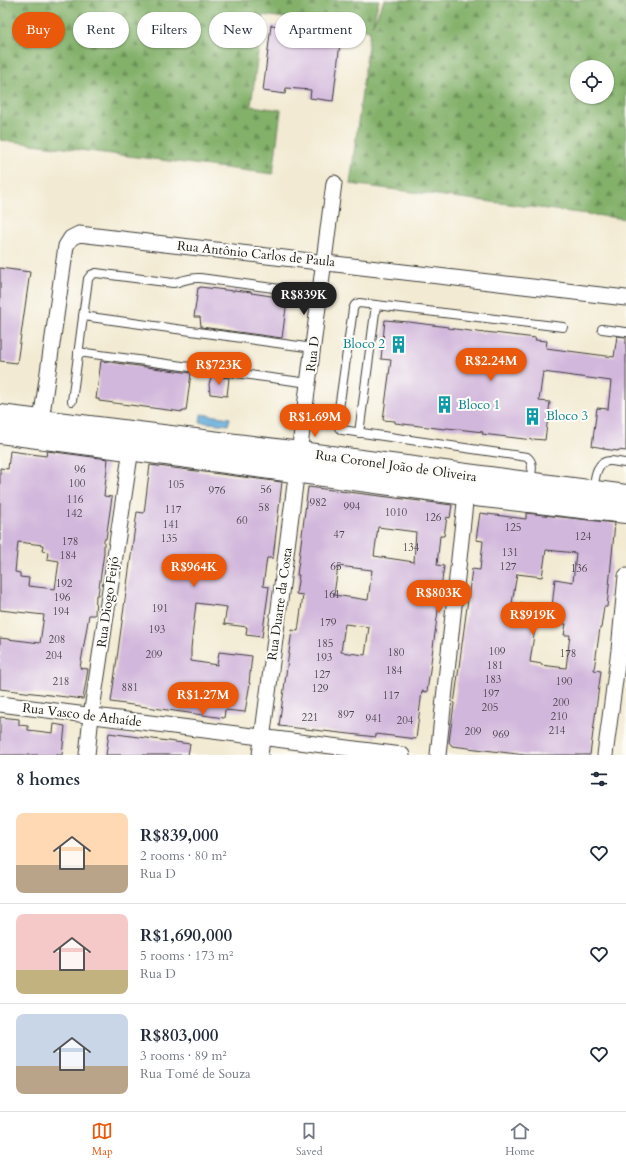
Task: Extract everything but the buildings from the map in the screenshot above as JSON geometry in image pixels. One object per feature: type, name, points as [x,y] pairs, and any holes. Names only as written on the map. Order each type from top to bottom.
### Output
[{"type":"street","name":"Rua D","points":[[299,462],[334,183]]},
{"type":"street","name":"Rua Antônio Carlos de Paula","points":[[42,421],[66,246],[71,238],[79,234],[626,298]]},
{"type":"street","name":"Rua Coronel João de Oliveira","points":[[0,416],[133,433],[299,462],[467,484],[626,512]]},
{"type":"street","name":"Rua Coronel João de Oliveira","points":[[0,432],[131,449],[299,462]]},
{"type":"street","name":"Rua Diogo Feijó","points":[[87,755],[91,716],[131,449]]},
{"type":"street","name":"Rua Duarte da Costa","points":[[260,755],[299,462]]},
{"type":"street","name":"Rua Coronel João de Oliveira","points":[[467,484],[530,484],[626,496]]},
{"type":"street","points":[[438,755],[467,484]]},
{"type":"street","points":[[605,755],[623,650],[626,576]]},
{"type":"street","name":"Rua Vasco de Athaíde","points":[[0,704],[402,755]]},
{"type":"lane","points":[[72,401],[88,279],[91,275],[96,273],[168,282],[179,282],[188,278],[200,278],[288,290]]},
{"type":"lane","points":[[530,484],[532,464],[531,460],[527,457],[359,433],[342,430],[339,428],[337,423],[353,309],[359,302],[563,327]]},
{"type":"lane","points":[[359,433],[376,305]]},
{"type":"lane","points":[[83,316],[314,348]]},
{"type":"lane","points":[[602,329],[626,332]]},
{"type":"lane","points":[[78,352],[309,383]]},
{"type":"lane","points":[[593,492],[597,470],[601,464],[608,461],[626,463]]},
{"type":"green space","points":[[0,0],[379,0],[372,26],[384,0],[626,0],[626,219],[350,184],[370,30],[366,29],[366,12],[275,12],[275,17],[267,16],[267,12],[209,12],[209,48],[259,48],[251,106],[281,110],[273,174],[0,140]]},
{"type":"water","points":[[201,414],[230,418],[228,425],[200,422]]},
{"type":"place","name":"Bloco 2","points":[[398,344]]},
{"type":"place","name":"Bloco 1","points":[[445,405]]},
{"type":"place","name":"Bloco 3","points":[[533,416]]}]
